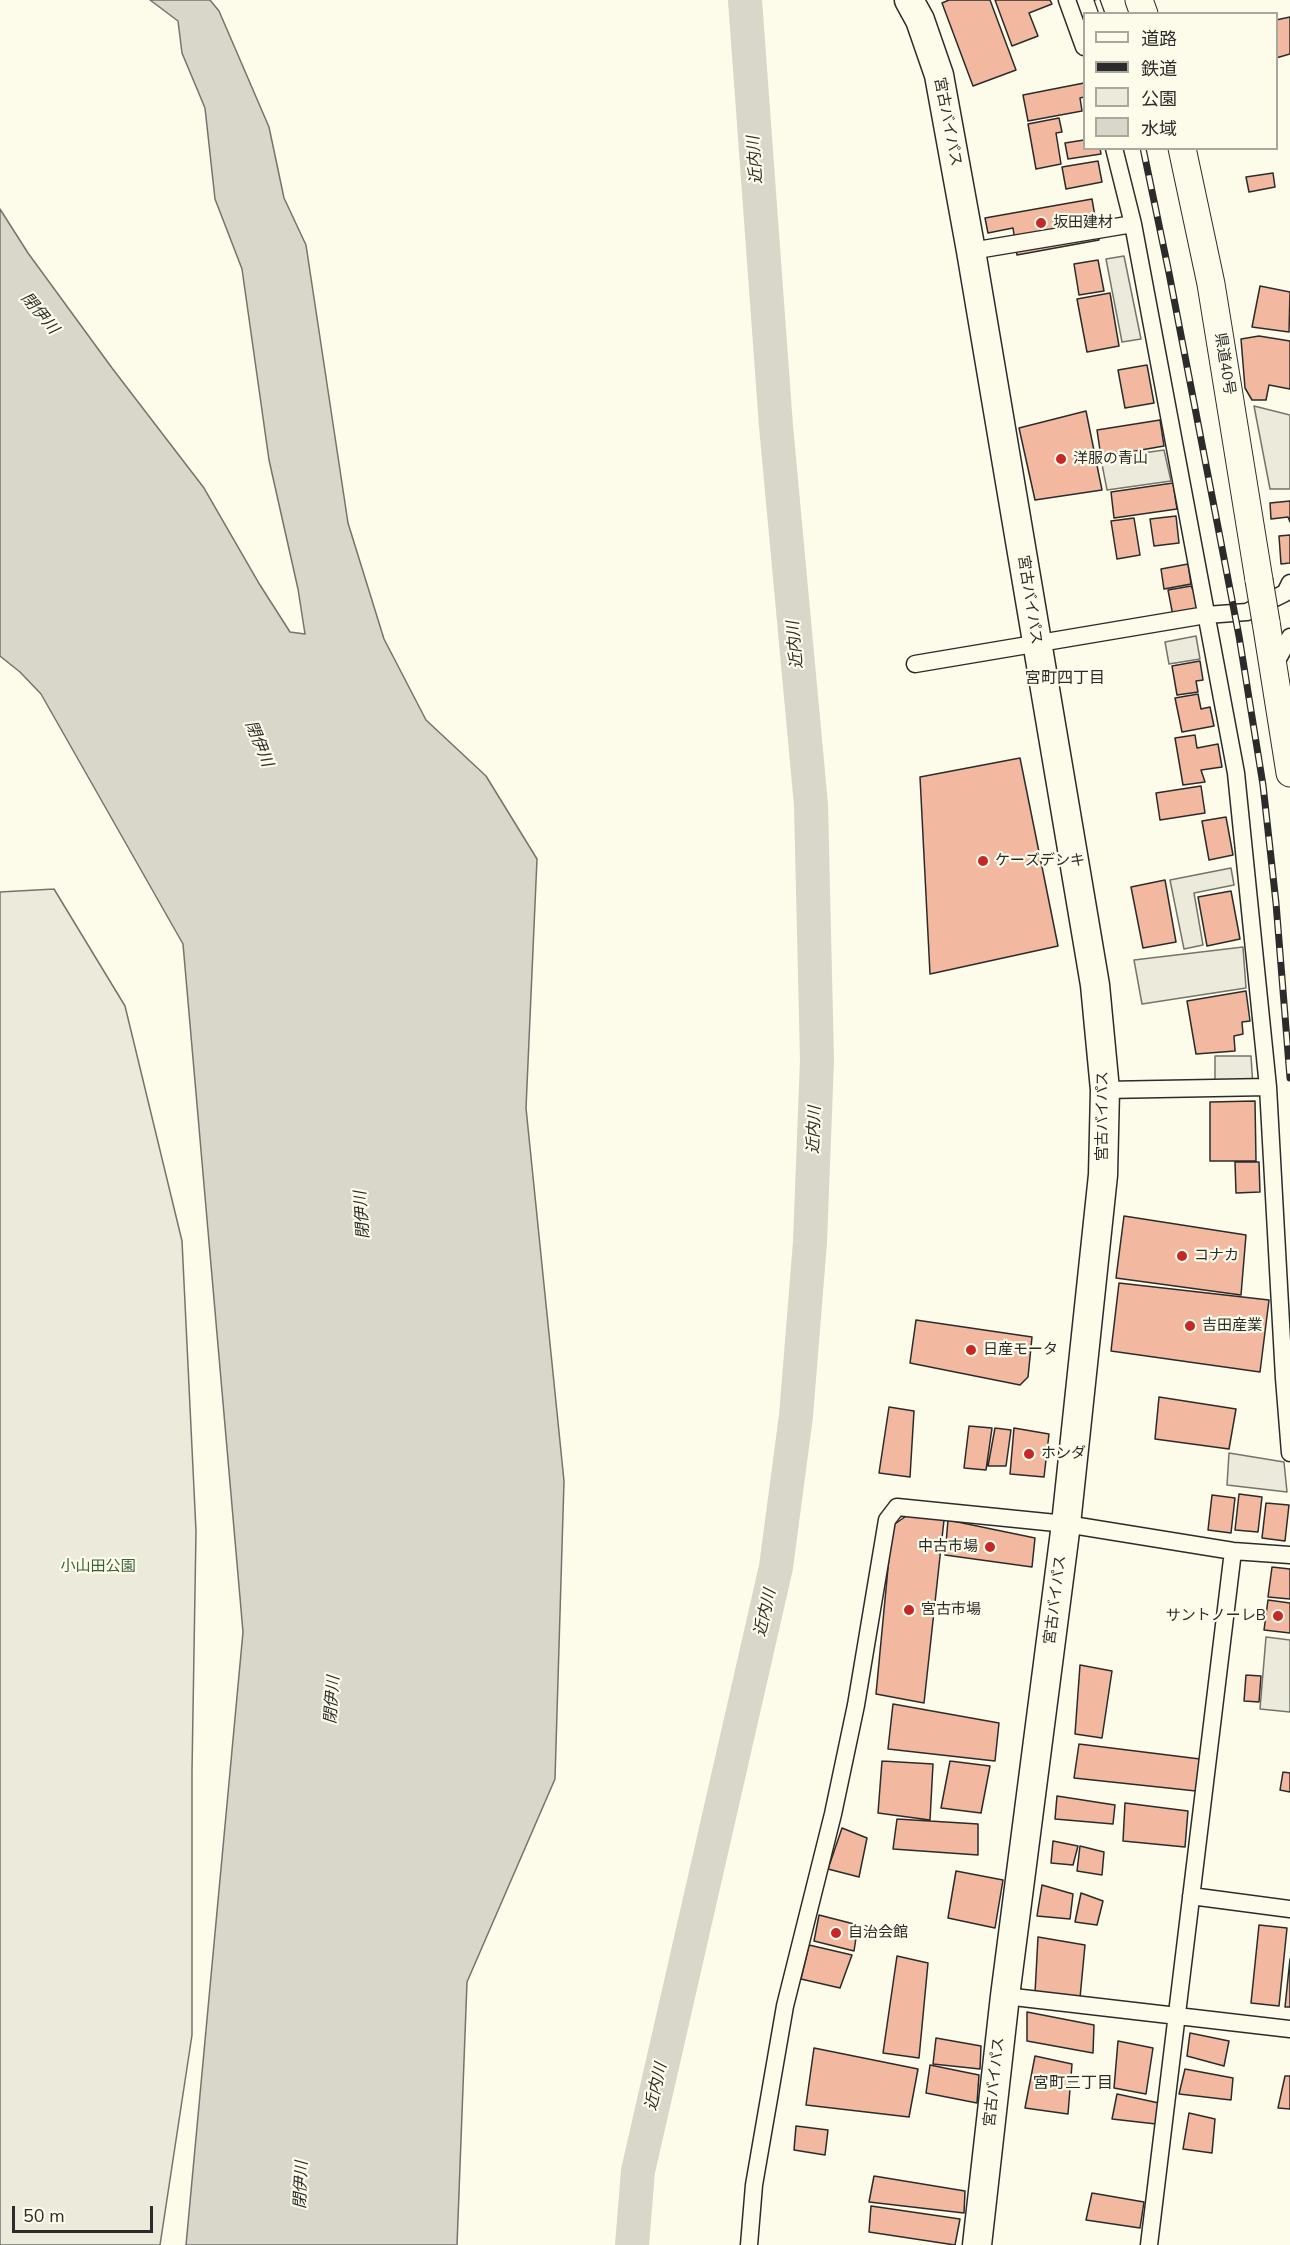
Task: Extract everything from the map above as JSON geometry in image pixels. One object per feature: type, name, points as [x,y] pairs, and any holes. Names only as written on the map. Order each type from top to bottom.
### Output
[{"type":"highway","name":"宮古バイパス","points":[[909,0],[920,20],[939,75],[971,251],[1095,985],[1105,1090],[1103,1175],[1066,1524],[1005,1996],[977,2245]]},
{"type":"main road","name":"県道40号","points":[[1182,150],[1211,284],[1290,773]]},
{"type":"street","points":[[1067,0],[1083,43]]},
{"type":"street","points":[[1114,150],[1133,224],[1236,773],[1268,1087],[1290,1453]]},
{"type":"street","points":[[971,251],[1133,224]]},
{"type":"street","points":[[915,664],[1206,615],[1247,612],[1285,592],[1290,583]]},
{"type":"street","points":[[1273,667],[1290,637]]},
{"type":"street","points":[[1105,1090],[1268,1087]]},
{"type":"street","points":[[749,2245],[754,2185],[784,2006],[833,1814],[856,1705],[887,1520],[897,1508],[1066,1524],[1233,1551],[1290,1556]]},
{"type":"street","points":[[1149,2245],[1233,1551]]},
{"type":"street","points":[[1191,1896],[1290,1909]]},
{"type":"street","points":[[1005,1996],[1290,2029]]},
{"type":"green space","points":[[1196,636],[1200,659],[1169,664],[1165,642]]},
{"type":"green space","name":"小山田公園","points":[[54,889],[125,1006],[182,1241],[196,1531],[192,1771],[192,2035],[160,2245],[0,2245],[0,892]]},
{"type":"green space","points":[[1243,947],[1246,988],[1142,1004],[1134,960]]},
{"type":"shaded area","points":[[1124,256],[1141,339],[1122,342],[1106,259]]},
{"type":"shaded area","points":[[1254,406],[1290,415],[1290,489],[1270,489]]},
{"type":"shaded area","points":[[1164,450],[1171,481],[1107,490],[1101,459]]},
{"type":"shaded area","points":[[1231,868],[1234,885],[1194,893],[1203,945],[1184,949],[1170,880]]},
{"type":"shaded area","points":[[1215,1056],[1251,1056],[1253,1087],[1215,1094]]},
{"type":"shaded area","points":[[1229,1453],[1284,1462],[1287,1492],[1227,1485]]},
{"type":"shaded area","points":[[1266,1637],[1290,1640],[1290,1712],[1260,1709]]},
{"type":"water","name":"閉伊川","points":[[150,0],[210,0],[219,11],[269,127],[284,198],[306,245],[348,523],[384,639],[426,720],[486,776],[537,859],[526,1108],[564,1481],[555,1779],[467,1982],[457,2245],[186,2245],[243,1632],[183,944],[41,694],[20,672],[0,656],[0,209],[28,253],[112,368],[204,488],[290,632],[305,634],[298,589],[269,460],[242,269],[215,199],[205,108],[182,53],[178,21]]},
{"type":"building","points":[[949,0],[990,0],[1016,70],[973,86],[942,3]]},
{"type":"building","points":[[995,0],[1050,0],[1052,4],[1029,13],[1038,36],[1012,46]]},
{"type":"building","points":[[1290,17],[1290,54],[1278,57],[1278,20]]},
{"type":"building","points":[[1083,83],[1083,97],[1080,98],[1082,111],[1028,121],[1023,95]]},
{"type":"building","points":[[1059,118],[1062,132],[1056,133],[1061,164],[1036,169],[1028,124]]},
{"type":"building","points":[[1083,140],[1083,150],[1100,150],[1101,154],[1068,159],[1065,143]]},
{"type":"building","points":[[1098,161],[1102,182],[1066,189],[1062,167]]},
{"type":"building","points":[[1273,173],[1275,187],[1249,192],[1246,177]]},
{"type":"building","name":"坂田建材","points":[[1092,199],[1099,240],[1017,255],[1013,228],[988,233],[985,218]]},
{"type":"building","points":[[1098,260],[1104,291],[1079,295],[1074,264]]},
{"type":"building","points":[[1260,286],[1290,292],[1289,332],[1252,327]]},
{"type":"building","points":[[1110,293],[1119,346],[1087,352],[1077,299]]},
{"type":"building","points":[[1259,336],[1290,341],[1290,389],[1269,385],[1266,400],[1252,400],[1245,388],[1241,339]]},
{"type":"building","points":[[1147,365],[1154,403],[1125,408],[1118,370]]},
{"type":"building","name":"洋服の青山","points":[[1086,411],[1102,490],[1035,500],[1019,428]]},
{"type":"building","points":[[1160,420],[1164,446],[1101,457],[1097,430]]},
{"type":"building","points":[[1173,483],[1177,509],[1114,518],[1111,492]]},
{"type":"building","points":[[1290,501],[1290,522],[1288,517],[1271,519],[1270,503]]},
{"type":"building","points":[[1176,516],[1179,543],[1154,546],[1150,519]]},
{"type":"building","points":[[1134,518],[1140,555],[1117,559],[1111,521]]},
{"type":"building","points":[[1290,535],[1290,563],[1281,564],[1279,536]]},
{"type":"building","points":[[1188,564],[1191,584],[1164,589],[1161,569]]},
{"type":"building","points":[[1191,586],[1206,615],[1174,621],[1168,590]]},
{"type":"building","points":[[1200,661],[1203,680],[1196,681],[1198,692],[1177,695],[1172,666]]},
{"type":"building","points":[[1198,694],[1201,709],[1210,707],[1214,726],[1182,732],[1175,698]]},
{"type":"building","points":[[1195,735],[1197,748],[1218,744],[1222,767],[1201,770],[1205,782],[1183,785],[1175,738]]},
{"type":"building","name":"ケーズデンキ","points":[[1020,758],[1058,946],[930,974],[920,777]]},
{"type":"building","points":[[1201,786],[1205,813],[1160,820],[1156,793]]},
{"type":"building","points":[[1226,817],[1233,855],[1209,860],[1202,821]]},
{"type":"building","points":[[1165,880],[1176,942],[1143,948],[1131,887]]},
{"type":"building","points":[[1231,891],[1240,939],[1207,946],[1198,897]]},
{"type":"building","points":[[1246,991],[1250,1021],[1242,1022],[1243,1034],[1234,1036],[1235,1051],[1196,1054],[1187,1001]]},
{"type":"building","points":[[1255,1101],[1256,1161],[1210,1161],[1210,1102]]},
{"type":"building","points":[[1235,1162],[1259,1162],[1260,1192],[1236,1193]]},
{"type":"building","name":"コナカ","points":[[1124,1216],[1246,1235],[1241,1295],[1116,1278]]},
{"type":"building","name":"吉田産業","points":[[1119,1283],[1269,1300],[1260,1372],[1111,1351]]},
{"type":"building","name":"日産モータ","points":[[916,1320],[1032,1337],[1028,1377],[1020,1385],[910,1363]]},
{"type":"building","points":[[1159,1397],[1236,1409],[1229,1449],[1155,1439]]},
{"type":"building","points":[[889,1407],[914,1411],[910,1477],[879,1473]]},
{"type":"building","points":[[969,1426],[992,1428],[986,1470],[964,1468]]},
{"type":"building","points":[[995,1428],[1011,1430],[1006,1466],[988,1466]]},
{"type":"building","name":"ホンダ","points":[[1014,1428],[1049,1434],[1044,1477],[1010,1474]]},
{"type":"building","points":[[1239,1494],[1262,1497],[1258,1532],[1235,1530]]},
{"type":"building","points":[[1212,1495],[1235,1498],[1231,1533],[1208,1530]]},
{"type":"building","points":[[1266,1503],[1289,1505],[1285,1541],[1262,1538]]},
{"type":"building","name":"宮古市場","points":[[909,1514],[944,1520],[924,1703],[876,1694],[892,1526]]},
{"type":"building","name":"中古市場","points":[[948,1520],[1035,1538],[1032,1567],[945,1555]]},
{"type":"building","points":[[1272,1567],[1290,1569],[1290,1599],[1268,1597]]},
{"type":"building","name":"サントノーレB","points":[[1268,1600],[1290,1603],[1290,1633],[1264,1630]]},
{"type":"building","points":[[1080,1665],[1112,1671],[1102,1738],[1075,1734]]},
{"type":"building","points":[[1246,1675],[1261,1676],[1259,1702],[1244,1701]]},
{"type":"building","points":[[893,1704],[999,1723],[995,1761],[888,1749]]},
{"type":"building","points":[[1079,1744],[1200,1759],[1196,1791],[1074,1778]]},
{"type":"building","points":[[882,1761],[933,1764],[930,1820],[878,1813]]},
{"type":"building","points":[[950,1761],[990,1766],[981,1813],[941,1808]]},
{"type":"building","points":[[1283,1772],[1290,1773],[1290,1792],[1280,1790]]},
{"type":"building","points":[[1057,1796],[1115,1805],[1113,1824],[1055,1819]]},
{"type":"building","points":[[1125,1803],[1188,1811],[1185,1847],[1123,1841]]},
{"type":"building","points":[[897,1819],[978,1824],[978,1855],[893,1849]]},
{"type":"building","points":[[842,1828],[867,1838],[859,1877],[828,1869]]},
{"type":"building","points":[[1053,1841],[1078,1846],[1073,1865],[1051,1863]]},
{"type":"building","points":[[1080,1846],[1104,1852],[1102,1875],[1077,1871]]},
{"type":"building","points":[[956,1871],[1003,1880],[995,1928],[948,1918]]},
{"type":"building","points":[[1042,1885],[1073,1894],[1070,1919],[1037,1916]]},
{"type":"building","points":[[1081,1893],[1103,1901],[1097,1925],[1075,1922]]},
{"type":"building","name":"自治会館","points":[[819,1915],[858,1925],[854,1951],[814,1941]]},
{"type":"building","points":[[1259,1925],[1287,1928],[1279,2006],[1251,2003]]},
{"type":"building","points":[[1038,1937],[1085,1945],[1080,1998],[1035,1993]]},
{"type":"building","points":[[809,1945],[852,1955],[840,1988],[801,1979]]},
{"type":"building","points":[[897,1956],[928,1963],[919,2058],[883,2053]]},
{"type":"building","points":[[1290,1959],[1290,2007],[1285,2007]]},
{"type":"building","points":[[1027,2012],[1094,2025],[1093,2053],[1027,2041]]},
{"type":"building","points":[[1190,2033],[1229,2041],[1224,2066],[1187,2056]]},
{"type":"building","points":[[936,2038],[981,2046],[980,2069],[933,2064]]},
{"type":"building","points":[[1118,2041],[1153,2048],[1146,2094],[1114,2088]]},
{"type":"building","points":[[814,2048],[918,2069],[909,2117],[806,2105]]},
{"type":"building","points":[[1035,2056],[1072,2064],[1068,2114],[1025,2108]]},
{"type":"building","points":[[930,2065],[979,2075],[977,2103],[926,2093]]},
{"type":"building","points":[[1185,2069],[1233,2078],[1231,2100],[1179,2094]]},
{"type":"building","points":[[1285,2076],[1290,2076],[1290,2109],[1278,2108]]},
{"type":"building","points":[[1117,2094],[1159,2103],[1156,2124],[1112,2119]]},
{"type":"building","points":[[1189,2113],[1215,2119],[1212,2153],[1183,2149]]},
{"type":"building","points":[[796,2126],[828,2130],[825,2155],[794,2150]]},
{"type":"building","points":[[874,2176],[965,2191],[964,2213],[869,2202]]},
{"type":"building","points":[[1092,2193],[1144,2202],[1140,2228],[1086,2220]]},
{"type":"building","points":[[871,2206],[960,2219],[955,2245],[869,2232]]},
{"type":"waterway","name":"近内川","points":[[632,2245],[638,2171],[776,1567],[796,1416],[810,1242],[817,1060],[811,805],[776,426],[745,0]]},
{"type":"railway","points":[[1097,0],[1101,12]]},
{"type":"railway","points":[[1143,150],[1239,636],[1263,785],[1276,903],[1290,1078]]},
{"type":"place","name":"坂田建材","points":[[1041,223]]},
{"type":"place","name":"洋服の青山","points":[[1061,459]]},
{"type":"place","name":"ケーズデンキ","points":[[983,861]]},
{"type":"place","name":"コナカ","points":[[1182,1256]]},
{"type":"place","name":"吉田産業","points":[[1190,1326]]},
{"type":"place","name":"日産モータ","points":[[971,1350]]},
{"type":"place","name":"ホンダ","points":[[1029,1454]]},
{"type":"place","name":"中古市場","points":[[990,1547]]},
{"type":"place","name":"宮古市場","points":[[909,1610]]},
{"type":"place","name":"サントノーレB","points":[[1278,1616]]},
{"type":"place","name":"自治会館","points":[[836,1933]]},
{"type":"district","name":"宮町四丁目","points":[[1065,679]]},
{"type":"district","name":"宮町三丁目","points":[[1073,2084]]}]
